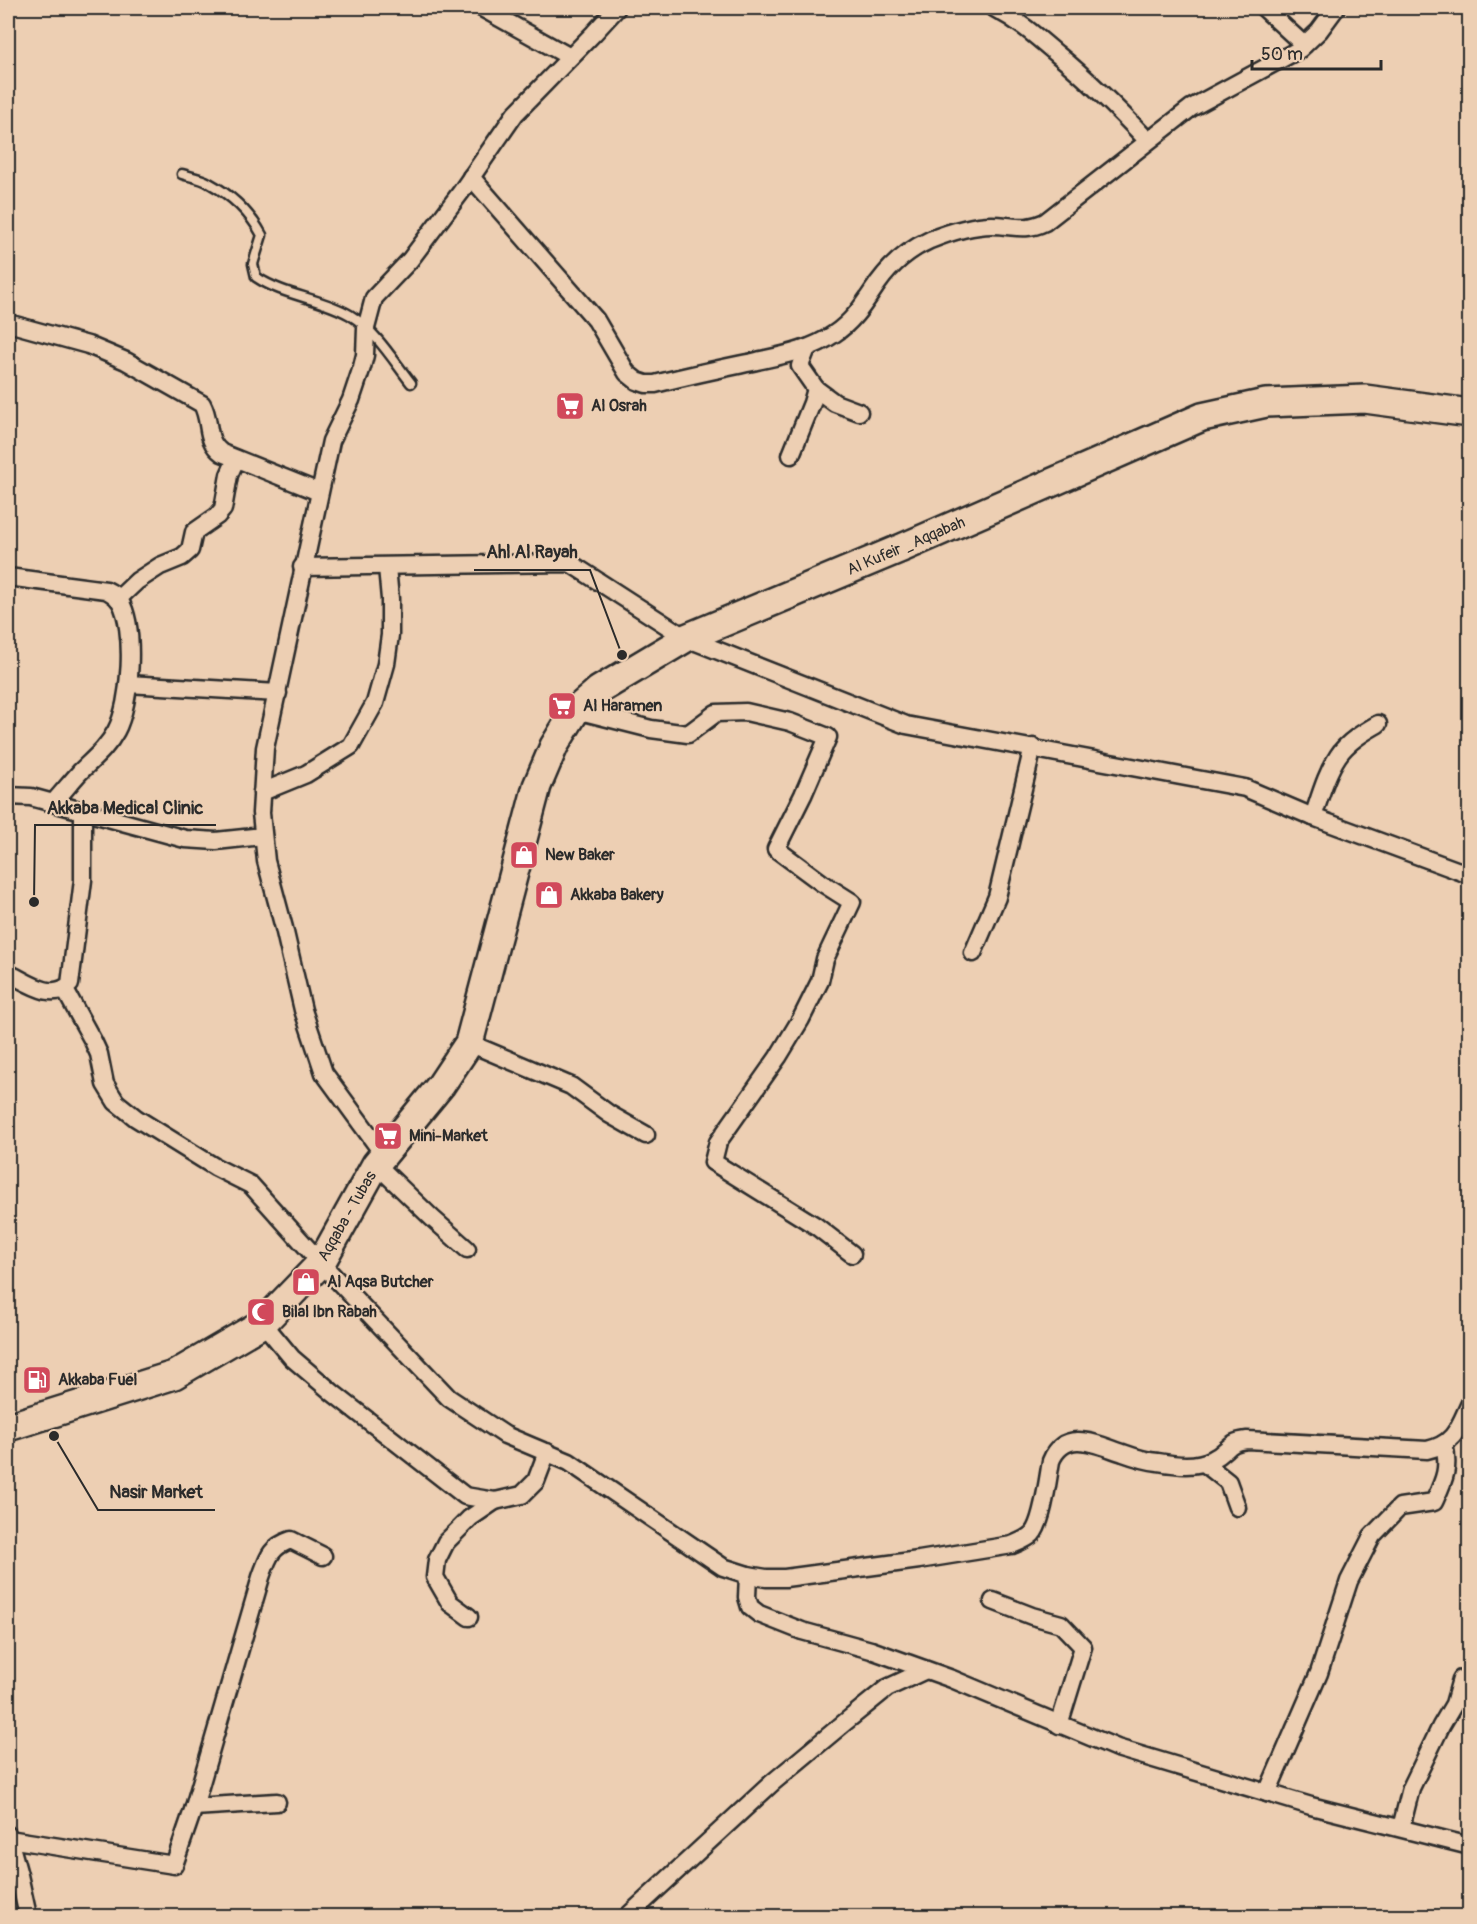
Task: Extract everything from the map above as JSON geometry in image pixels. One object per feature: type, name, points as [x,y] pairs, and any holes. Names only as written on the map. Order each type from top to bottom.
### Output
[{"type":"main road","name":"Al Kufeir _Aqqabah","points":[[503,918],[537,786],[554,746],[576,710],[599,690],[686,638],[904,547],[1202,417],[1266,403],[1365,399],[1470,413]]},
{"type":"main road","name":"Aqqaba - Tubas","points":[[8,1428],[174,1375],[263,1323],[321,1263],[380,1160],[441,1084],[469,1043],[503,918]]},
{"type":"street","points":[[482,8],[570,57]]},
{"type":"street","points":[[467,1249],[432,1218],[380,1160],[324,1073],[303,1010],[266,861],[261,813],[265,748],[330,441],[351,400],[362,367],[366,328],[374,298],[410,260],[515,114],[617,8]]},
{"type":"street","points":[[994,8],[1018,14],[1115,105],[1148,141]]},
{"type":"street","points":[[1264,8],[1304,45]]},
{"type":"street","points":[[471,177],[596,320],[627,373],[637,381],[655,384],[807,348],[835,334],[858,314],[889,270],[914,249],[944,235],[977,226],[998,225],[1023,229],[1045,222],[1191,108],[1304,45],[1336,8]]},
{"type":"street","points":[[8,323],[88,345],[126,361],[202,404],[207,413],[211,442],[216,449],[319,492]]},
{"type":"street","points":[[807,348],[800,366],[816,389],[835,403],[859,412]]},
{"type":"street","points":[[791,455],[816,389]]},
{"type":"street","points":[[118,599],[137,581],[190,550],[194,532],[223,509],[229,475],[236,459]]},
{"type":"street","points":[[302,567],[570,563],[686,638],[906,725],[1245,788],[1313,817],[1470,875]]},
{"type":"street","points":[[262,792],[306,774],[351,746],[375,703],[386,664],[390,635],[387,567]]},
{"type":"street","points":[[8,577],[114,594],[120,602],[129,634],[130,668],[122,719],[112,737],[53,803]]},
{"type":"street","points":[[128,684],[278,693]]},
{"type":"street","points":[[576,710],[651,729],[688,734],[716,713],[746,712],[790,723],[828,737],[776,849],[852,902],[825,959],[820,981],[801,1019],[778,1057],[718,1142],[713,1162],[816,1226],[852,1254]]},
{"type":"street","points":[[1313,817],[1338,755],[1359,735],[1378,724]]},
{"type":"street","points":[[974,953],[997,897],[1034,747]]},
{"type":"street","points":[[8,796],[31,797],[199,841],[263,836]]},
{"type":"street","points":[[8,974],[47,992],[57,993],[65,990],[70,984],[83,880],[82,811]]},
{"type":"street","points":[[65,990],[99,1054],[105,1084],[116,1102],[136,1118],[215,1167],[251,1185],[448,1398],[505,1436],[569,1462],[709,1559],[723,1567],[748,1575],[766,1578],[796,1576],[919,1560],[1012,1545],[1022,1541],[1032,1534],[1039,1524],[1054,1453],[1070,1442],[1094,1443],[1156,1462],[1192,1465],[1204,1463],[1221,1454],[1235,1441],[1247,1440],[1419,1450],[1436,1448],[1456,1433],[1470,1403]]},
{"type":"street","points":[[469,1043],[572,1086],[609,1114],[646,1135]]},
{"type":"street","points":[[263,1323],[292,1358],[348,1406],[430,1470],[465,1496],[495,1501]]},
{"type":"street","points":[[1267,1793],[1319,1673],[1349,1581],[1372,1536],[1400,1507],[1434,1502],[1446,1476],[1447,1458],[1444,1444]]},
{"type":"street","points":[[469,1617],[450,1603],[440,1586],[435,1577],[437,1560],[446,1542],[470,1518],[495,1501],[522,1495],[536,1480],[547,1452]]},
{"type":"street","points":[[1204,1463],[1228,1482],[1238,1507]]},
{"type":"street","points":[[28,1917],[8,1837],[174,1865],[194,1807],[261,1577],[271,1552],[280,1544],[291,1540],[323,1556]]},
{"type":"street","points":[[748,1575],[747,1598],[750,1607],[759,1614],[952,1679],[1117,1748],[1267,1793],[1470,1846]]},
{"type":"street","points":[[993,1601],[1061,1624],[1083,1647],[1059,1725]]},
{"type":"street","points":[[627,1917],[772,1783],[844,1723],[887,1688],[926,1670]]},
{"type":"street","points":[[1401,1828],[1411,1788],[1454,1704],[1461,1679]]},
{"type":"street","points":[[194,1807],[277,1802]]},
{"type":"lane","points":[[182,174],[208,182],[234,199],[255,221],[262,235],[253,264],[256,277],[269,286],[348,314],[366,328],[411,383]]},
{"type":"place","name":"Al Osrah","points":[[570,406]]},
{"type":"place","name":"Ahl Al Rayah","points":[[622,655]]},
{"type":"place","name":"Al Haramen","points":[[562,706]]},
{"type":"place","name":"New Baker","points":[[524,855]]},
{"type":"place","name":"Akkaba Bakery","points":[[549,895]]},
{"type":"place","name":"Akkaba Medical Clinic","points":[[34,902]]},
{"type":"place","name":"Mini-Market","points":[[388,1136]]},
{"type":"place","name":"Al Aqsa Butcher","points":[[306,1282]]},
{"type":"place","name":"Bilal Ibn Rabah","points":[[261,1312]]},
{"type":"place","name":"Akkaba Fuel","points":[[37,1380]]},
{"type":"place","name":"Nasir Market","points":[[54,1436]]}]
